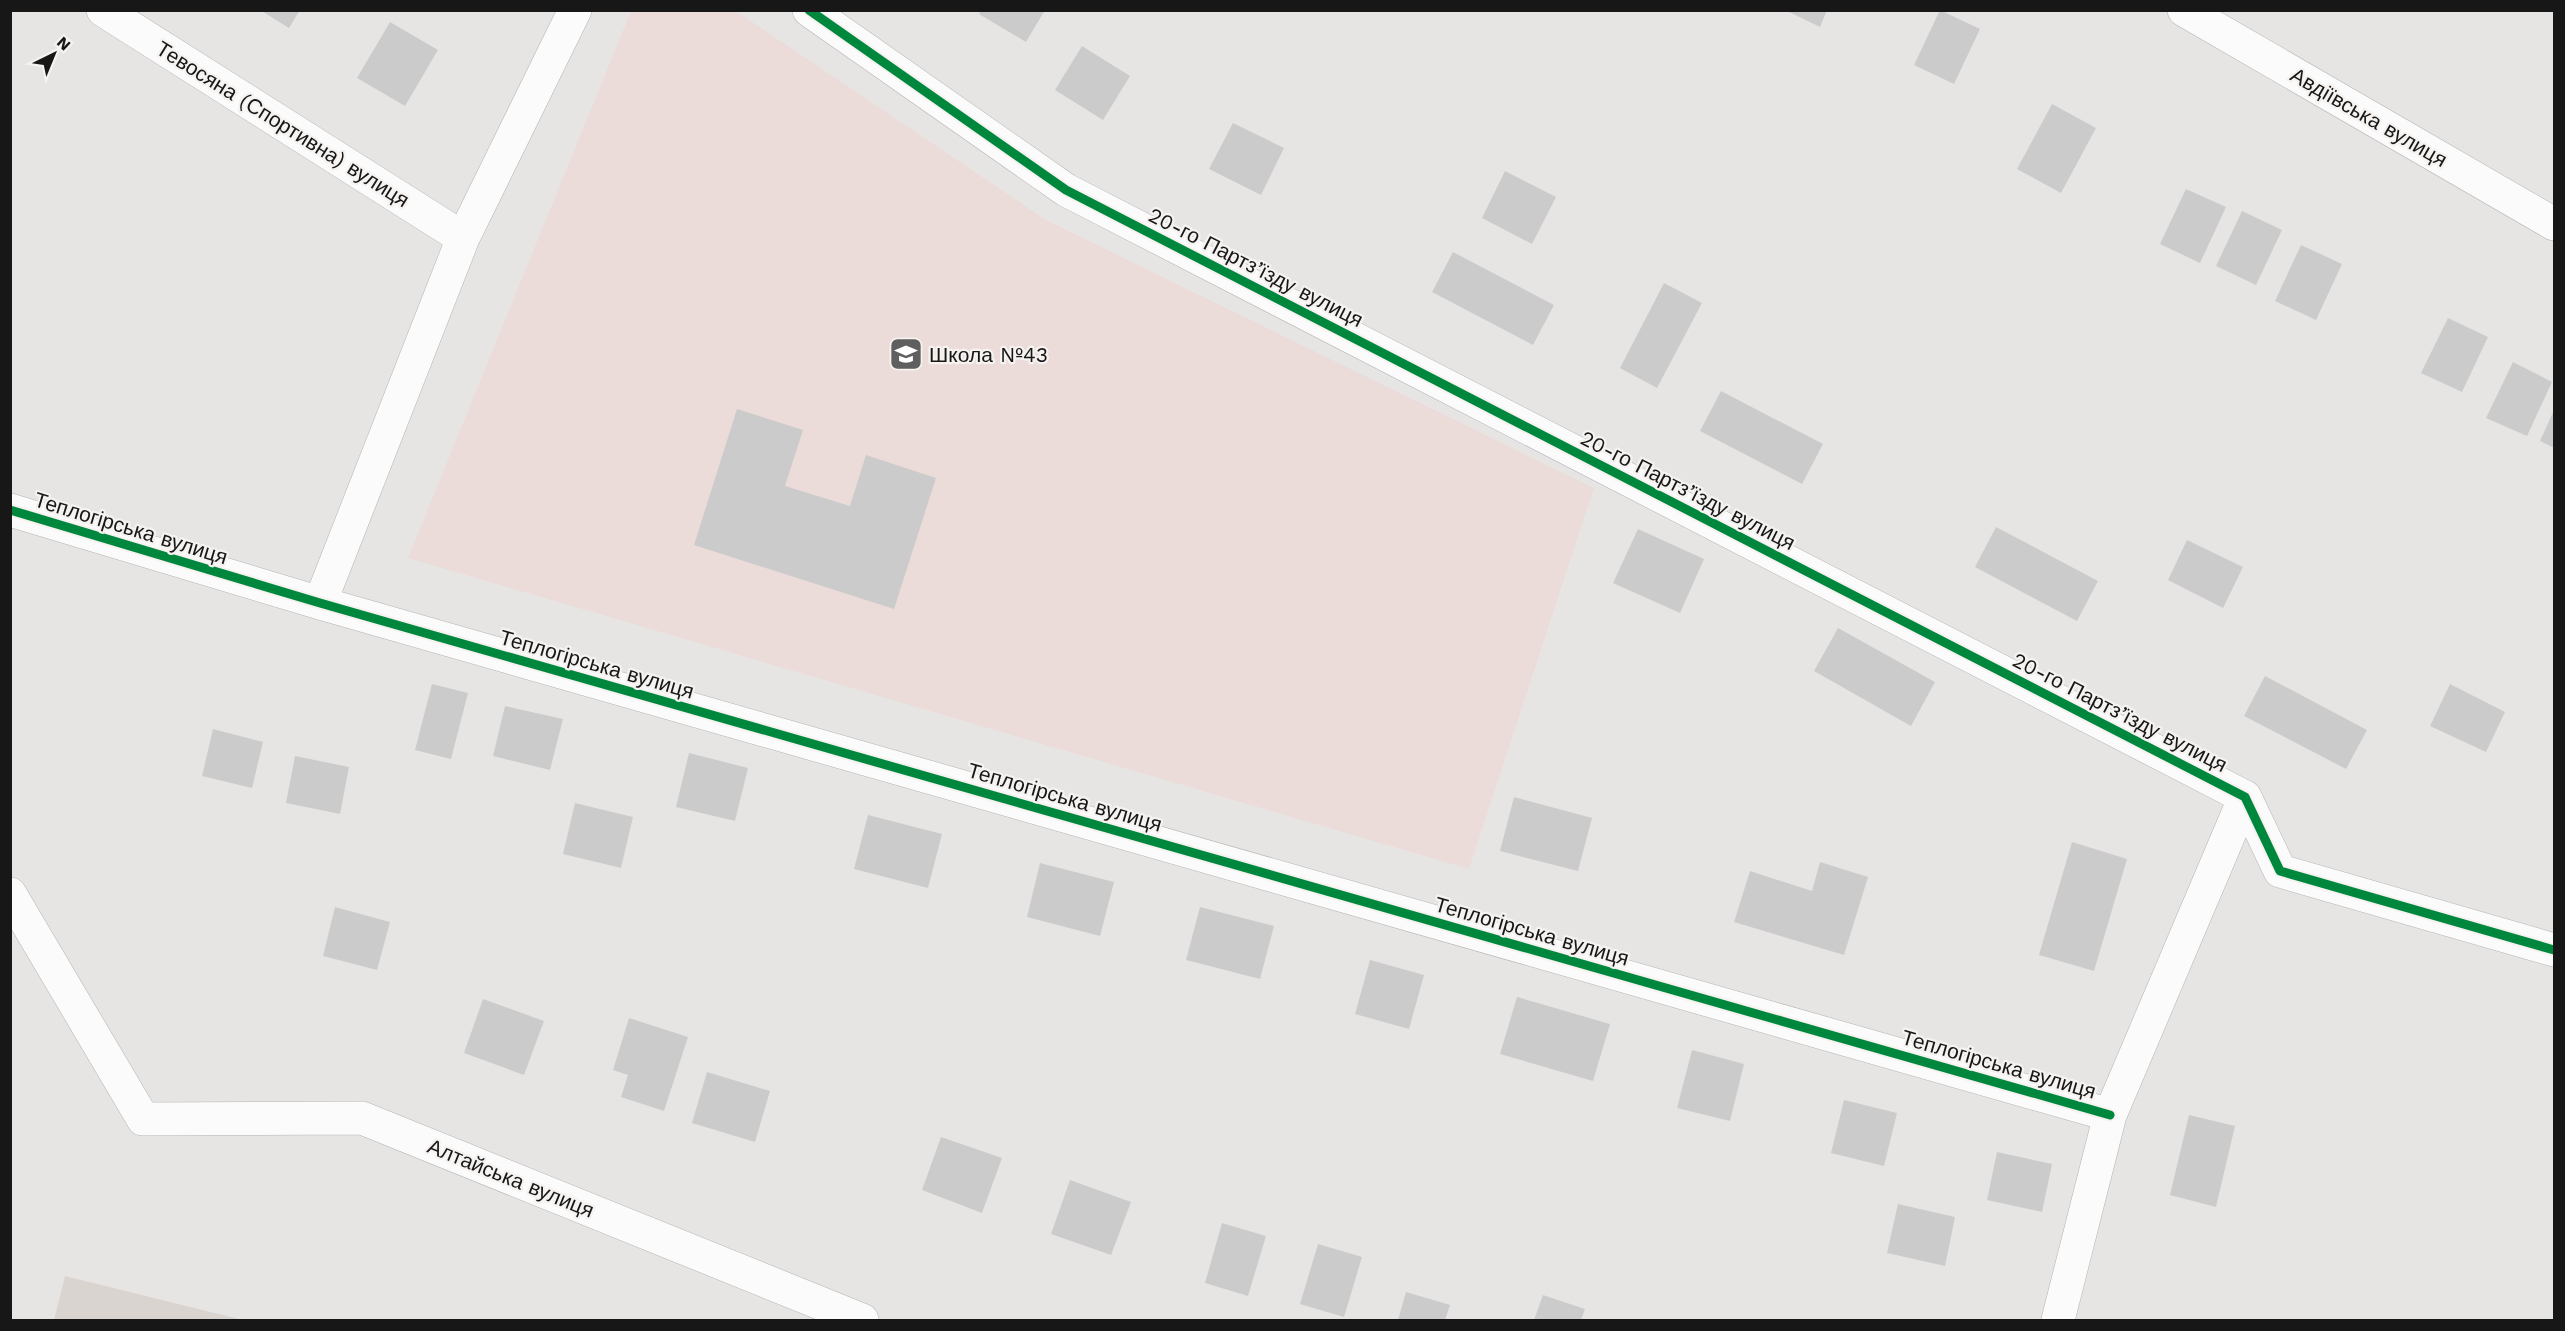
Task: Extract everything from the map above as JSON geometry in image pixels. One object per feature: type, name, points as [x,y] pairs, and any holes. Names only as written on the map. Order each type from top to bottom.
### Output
[{"type":"street","name":"Тевосяна (Спортивна) вулиця","points":[[103,10],[463,238]]},
{"type":"street","points":[[320,603],[463,238],[575,10]]},
{"type":"street","name":"20-го Партз’їзду вулиця","points":[[809,10],[1066,190],[2245,797],[2280,871],[2554,950]]},
{"type":"street","name":"Авдіївська вулиця","points":[[2184,10],[2554,224]]},
{"type":"street","name":"Теплогірська вулиця","points":[[10,510],[320,603],[2110,1115]]},
{"type":"street","points":[[2058,1320],[2110,1115],[2245,797]]},
{"type":"street","name":"Алтайська вулиця","points":[[10,894],[143,1119],[362,1118],[862,1320]]},
{"type":"shaded area","name":"Школа №43","points":[[631,11],[736,11],[1046,220],[1594,488],[1469,869],[408,558]]},
{"type":"shaded area","points":[[65,1276],[243,1320],[54,1320]]},
{"type":"building","points":[[260,10],[300,10],[289,28]]},
{"type":"building","points":[[981,10],[1045,10],[1026,42],[979,14]]},
{"type":"building","points":[[1785,10],[1827,10],[1820,27]]},
{"type":"building","points":[[1940,10],[1980,29],[1954,84],[1914,65]]},
{"type":"building","points":[[390,22],[438,50],[405,106],[357,78]]},
{"type":"building","points":[[1082,46],[1130,76],[1103,120],[1055,90]]},
{"type":"building","points":[[2052,104],[2096,128],[2061,193],[2017,169]]},
{"type":"building","points":[[1233,123],[1284,148],[1261,195],[1209,169]]},
{"type":"building","points":[[1505,171],[1556,197],[1532,244],[1482,218]]},
{"type":"building","points":[[2186,189],[2226,207],[2200,263],[2160,244]]},
{"type":"building","points":[[2242,211],[2282,230],[2256,285],[2216,266]]},
{"type":"building","points":[[2301,245],[2342,264],[2316,320],[2275,301]]},
{"type":"building","points":[[1453,252],[1554,305],[1533,345],[1432,292]]},
{"type":"building","points":[[1664,283],[1702,303],[1657,388],[1620,368]]},
{"type":"building","points":[[2448,318],[2488,337],[2462,392],[2421,373]]},
{"type":"building","points":[[2513,362],[2552,382],[2527,436],[2486,418]]},
{"type":"building","points":[[1721,391],[1823,444],[1802,484],[1700,431]]},
{"type":"building","points":[[737,409],[803,430],[785,486],[850,506],[866,455],[936,478],[894,609],[694,545]]},
{"type":"building","points":[[2554,410],[2554,448],[2540,441]]},
{"type":"building","points":[[1996,527],[2098,581],[2077,621],[1975,567]]},
{"type":"building","points":[[1638,529],[1704,559],[1680,613],[1613,583]]},
{"type":"building","points":[[2187,540],[2243,567],[2223,608],[2168,580]]},
{"type":"building","points":[[1838,628],[1935,682],[1911,726],[1814,671]]},
{"type":"building","points":[[2265,676],[2367,730],[2346,769],[2244,716]]},
{"type":"building","points":[[432,684],[468,693],[451,759],[415,750]]},
{"type":"building","points":[[2450,684],[2505,712],[2486,752],[2430,726]]},
{"type":"building","points":[[505,706],[563,719],[550,770],[493,756]]},
{"type":"building","points":[[213,729],[263,742],[252,788],[202,776]]},
{"type":"building","points":[[689,753],[748,768],[735,821],[676,807]]},
{"type":"building","points":[[295,756],[349,767],[340,814],[286,803]]},
{"type":"building","points":[[1514,797],[1592,818],[1578,871],[1500,851]]},
{"type":"building","points":[[575,803],[633,817],[621,868],[563,854]]},
{"type":"building","points":[[868,815],[942,834],[928,888],[854,869]]},
{"type":"building","points":[[2072,842],[2127,859],[2094,971],[2039,955]]},
{"type":"building","points":[[1820,862],[1868,877],[1844,955],[1734,922],[1750,871],[1812,891]]},
{"type":"building","points":[[1040,863],[1114,882],[1100,936],[1027,917]]},
{"type":"building","points":[[335,907],[390,922],[377,970],[323,956]]},
{"type":"building","points":[[1200,907],[1274,926],[1260,979],[1186,960]]},
{"type":"building","points":[[1370,960],[1424,975],[1409,1029],[1355,1014]]},
{"type":"building","points":[[1517,997],[1610,1024],[1593,1081],[1500,1054]]},
{"type":"building","points":[[483,999],[544,1021],[524,1075],[464,1053]]},
{"type":"building","points":[[629,1018],[688,1037],[664,1111],[621,1097],[628,1075],[613,1070]]},
{"type":"building","points":[[1692,1050],[1744,1064],[1730,1121],[1677,1108]]},
{"type":"building","points":[[707,1072],[770,1091],[755,1142],[692,1123]]},
{"type":"building","points":[[1844,1100],[1897,1113],[1884,1166],[1831,1153]]},
{"type":"building","points":[[2189,1115],[2235,1126],[2216,1207],[2170,1195]]},
{"type":"building","points":[[941,1137],[1002,1158],[982,1213],[922,1190]]},
{"type":"building","points":[[1997,1152],[2052,1164],[2042,1212],[1987,1200]]},
{"type":"building","points":[[1070,1180],[1131,1202],[1111,1255],[1051,1234]]},
{"type":"building","points":[[1898,1204],[1955,1217],[1945,1266],[1887,1253]]},
{"type":"building","points":[[1222,1223],[1266,1236],[1248,1296],[1205,1283]]},
{"type":"building","points":[[1318,1244],[1362,1257],[1344,1317],[1300,1304]]},
{"type":"building","points":[[1406,1292],[1450,1305],[1445,1320],[1398,1320]]},
{"type":"building","points":[[1543,1295],[1585,1309],[1581,1320],[1534,1320]]},
{"type":"cycle path","points":[[809,10],[1066,190],[2245,797],[2280,871],[2554,950]]},
{"type":"cycle path","points":[[10,510],[320,603],[2110,1115]]},
{"type":"place","name":"Школа №43","points":[[906,354]]}]
